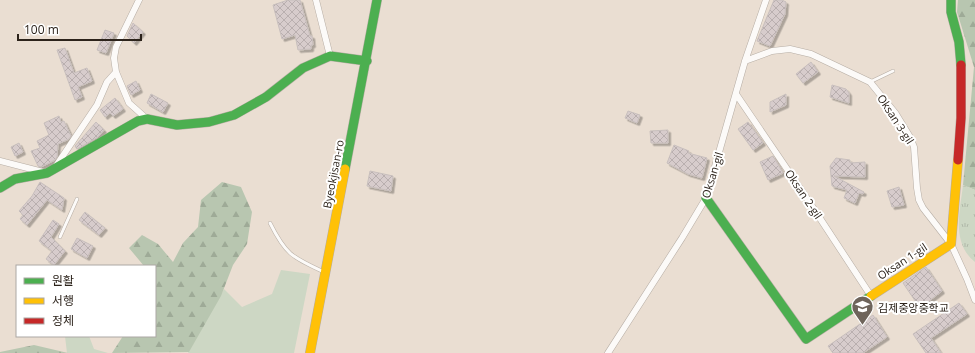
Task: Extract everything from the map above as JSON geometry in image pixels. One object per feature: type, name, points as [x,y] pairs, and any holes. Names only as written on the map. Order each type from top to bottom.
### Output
[{"type":"street","points":[[139,0],[116,47],[114,58],[116,72],[129,103],[147,119]]},
{"type":"street","points":[[316,0],[330,56]]},
{"type":"street","name":"Byeokjisan-ro","points":[[310,353],[367,61],[377,0]]},
{"type":"street","name":"Oksan-gil","points":[[608,353],[706,198],[746,61],[766,0]]},
{"type":"street","points":[[950,244],[961,118],[962,73],[959,42],[951,12],[951,0]]},
{"type":"street","name":"Oksan 3-gil","points":[[746,61],[772,51],[790,49],[811,54],[870,82],[896,114],[910,137],[914,147],[919,200],[923,208],[950,244],[968,279],[975,300]]},
{"type":"street","points":[[0,188],[14,180],[50,171],[138,122],[147,119],[177,125],[209,122],[234,115],[266,97],[302,68],[330,56],[367,61]]},
{"type":"street","points":[[50,171],[97,105],[107,82],[116,72]]},
{"type":"street","name":"Oksan 2-gil","points":[[736,94],[871,296]]},
{"type":"street","points":[[0,161],[50,171]]},
{"type":"street","name":"Oksan 1-gil","points":[[706,198],[806,339],[950,244]]},
{"type":"street","points":[[968,279],[975,276]]},
{"type":"lane","points":[[870,82],[893,71]]},
{"type":"lane","points":[[60,238],[77,199]]},
{"type":"lane","points":[[270,223],[281,245],[296,259],[326,273]]},
{"type":"green space","points":[[958,0],[975,0],[975,190],[963,185],[974,67],[957,12]]},
{"type":"green space","points":[[222,182],[241,187],[252,212],[247,244],[233,265],[221,296],[189,352],[112,353],[122,337],[156,337],[156,265],[143,265],[129,248],[142,235],[158,244],[173,262],[183,243],[198,227],[201,200]]},
{"type":"green space","points":[[963,185],[975,190],[975,262],[967,254],[960,236],[959,216]]},
{"type":"green space","points":[[281,270],[310,274],[294,353],[188,353],[224,289],[242,307],[272,294]]},
{"type":"green space","points":[[65,337],[89,337],[94,349],[108,353],[67,353]]},
{"type":"green space","points":[[34,345],[68,353],[0,353],[0,352]]},
{"type":"building","points":[[288,0],[300,0],[310,36],[312,36],[313,45],[311,45],[311,49],[298,50],[295,35],[282,39],[273,5]]},
{"type":"building","points":[[774,0],[782,0],[786,2],[785,14],[770,46],[757,41]]},
{"type":"building","points":[[133,23],[143,32],[134,43],[127,36]]},
{"type":"building","points":[[105,30],[114,33],[106,53],[97,50]]},
{"type":"building","points":[[65,48],[74,73],[87,68],[92,81],[78,87],[82,97],[75,100],[57,50]]},
{"type":"building","points":[[811,62],[818,72],[803,83],[796,74]]},
{"type":"building","points":[[136,81],[140,90],[131,95],[127,86]]},
{"type":"building","points":[[832,85],[846,89],[849,93],[849,103],[830,97]]},
{"type":"building","points":[[151,94],[168,103],[163,112],[147,103]]},
{"type":"building","points":[[786,94],[786,105],[770,112],[770,102]]},
{"type":"building","points":[[115,98],[123,109],[113,116],[110,113],[105,117],[100,110]]},
{"type":"building","points":[[628,111],[640,115],[637,123],[625,118]]},
{"type":"building","points":[[59,116],[61,122],[64,121],[71,136],[69,139],[58,144],[57,157],[55,160],[41,167],[38,166],[31,151],[40,148],[37,141],[49,135],[44,123]]},
{"type":"building","points":[[96,122],[104,130],[98,137],[77,149],[75,146]]},
{"type":"building","points":[[748,122],[763,143],[753,150],[738,129]]},
{"type":"building","points":[[668,130],[668,143],[651,143],[650,131]]},
{"type":"building","points":[[19,143],[23,152],[15,156],[11,147]]},
{"type":"building","points":[[674,145],[689,151],[688,153],[707,158],[702,178],[688,174],[667,163]]},
{"type":"building","points":[[773,156],[783,173],[768,180],[760,162]]},
{"type":"building","points":[[836,158],[850,160],[850,163],[865,162],[865,177],[834,176],[864,192],[863,194],[859,193],[855,203],[844,198],[847,190],[832,186],[830,166]]},
{"type":"building","points":[[370,171],[393,176],[391,191],[367,186]]},
{"type":"building","points":[[40,182],[64,198],[62,210],[47,200],[27,225],[20,219],[23,215],[19,211],[32,196]]},
{"type":"building","points":[[899,187],[904,205],[892,207],[887,191]]},
{"type":"building","points":[[85,212],[105,228],[99,235],[79,220]]},
{"type":"building","points":[[53,220],[59,224],[51,237],[65,251],[54,265],[46,259],[52,251],[39,241]]},
{"type":"building","points":[[77,238],[93,246],[87,258],[71,249]]},
{"type":"building","points":[[926,267],[942,291],[920,308],[903,283]]},
{"type":"building","points":[[959,303],[967,314],[931,338],[941,353],[926,353],[913,334]]},
{"type":"building","points":[[873,315],[887,337],[863,353],[833,353],[828,346]]},
{"type":"traffic: fast","points":[[345,169],[377,0]]},
{"type":"traffic: fast","points":[[951,0],[951,12],[959,42],[961,65]]},
{"type":"traffic: fast","points":[[0,188],[15,179],[47,173],[138,121],[147,119],[177,125],[209,122],[234,115],[266,97],[303,68],[330,56],[367,61]]},
{"type":"traffic: fast","points":[[706,198],[806,339],[871,296]]},
{"type":"traffic: slow","points":[[871,296],[951,244],[958,160]]},
{"type":"traffic: slow","points":[[310,353],[345,169]]},
{"type":"traffic: jam","points":[[958,160],[961,118],[961,65]]},
{"type":"place","name":"김제중앙중학교","points":[[862,326]]}]
